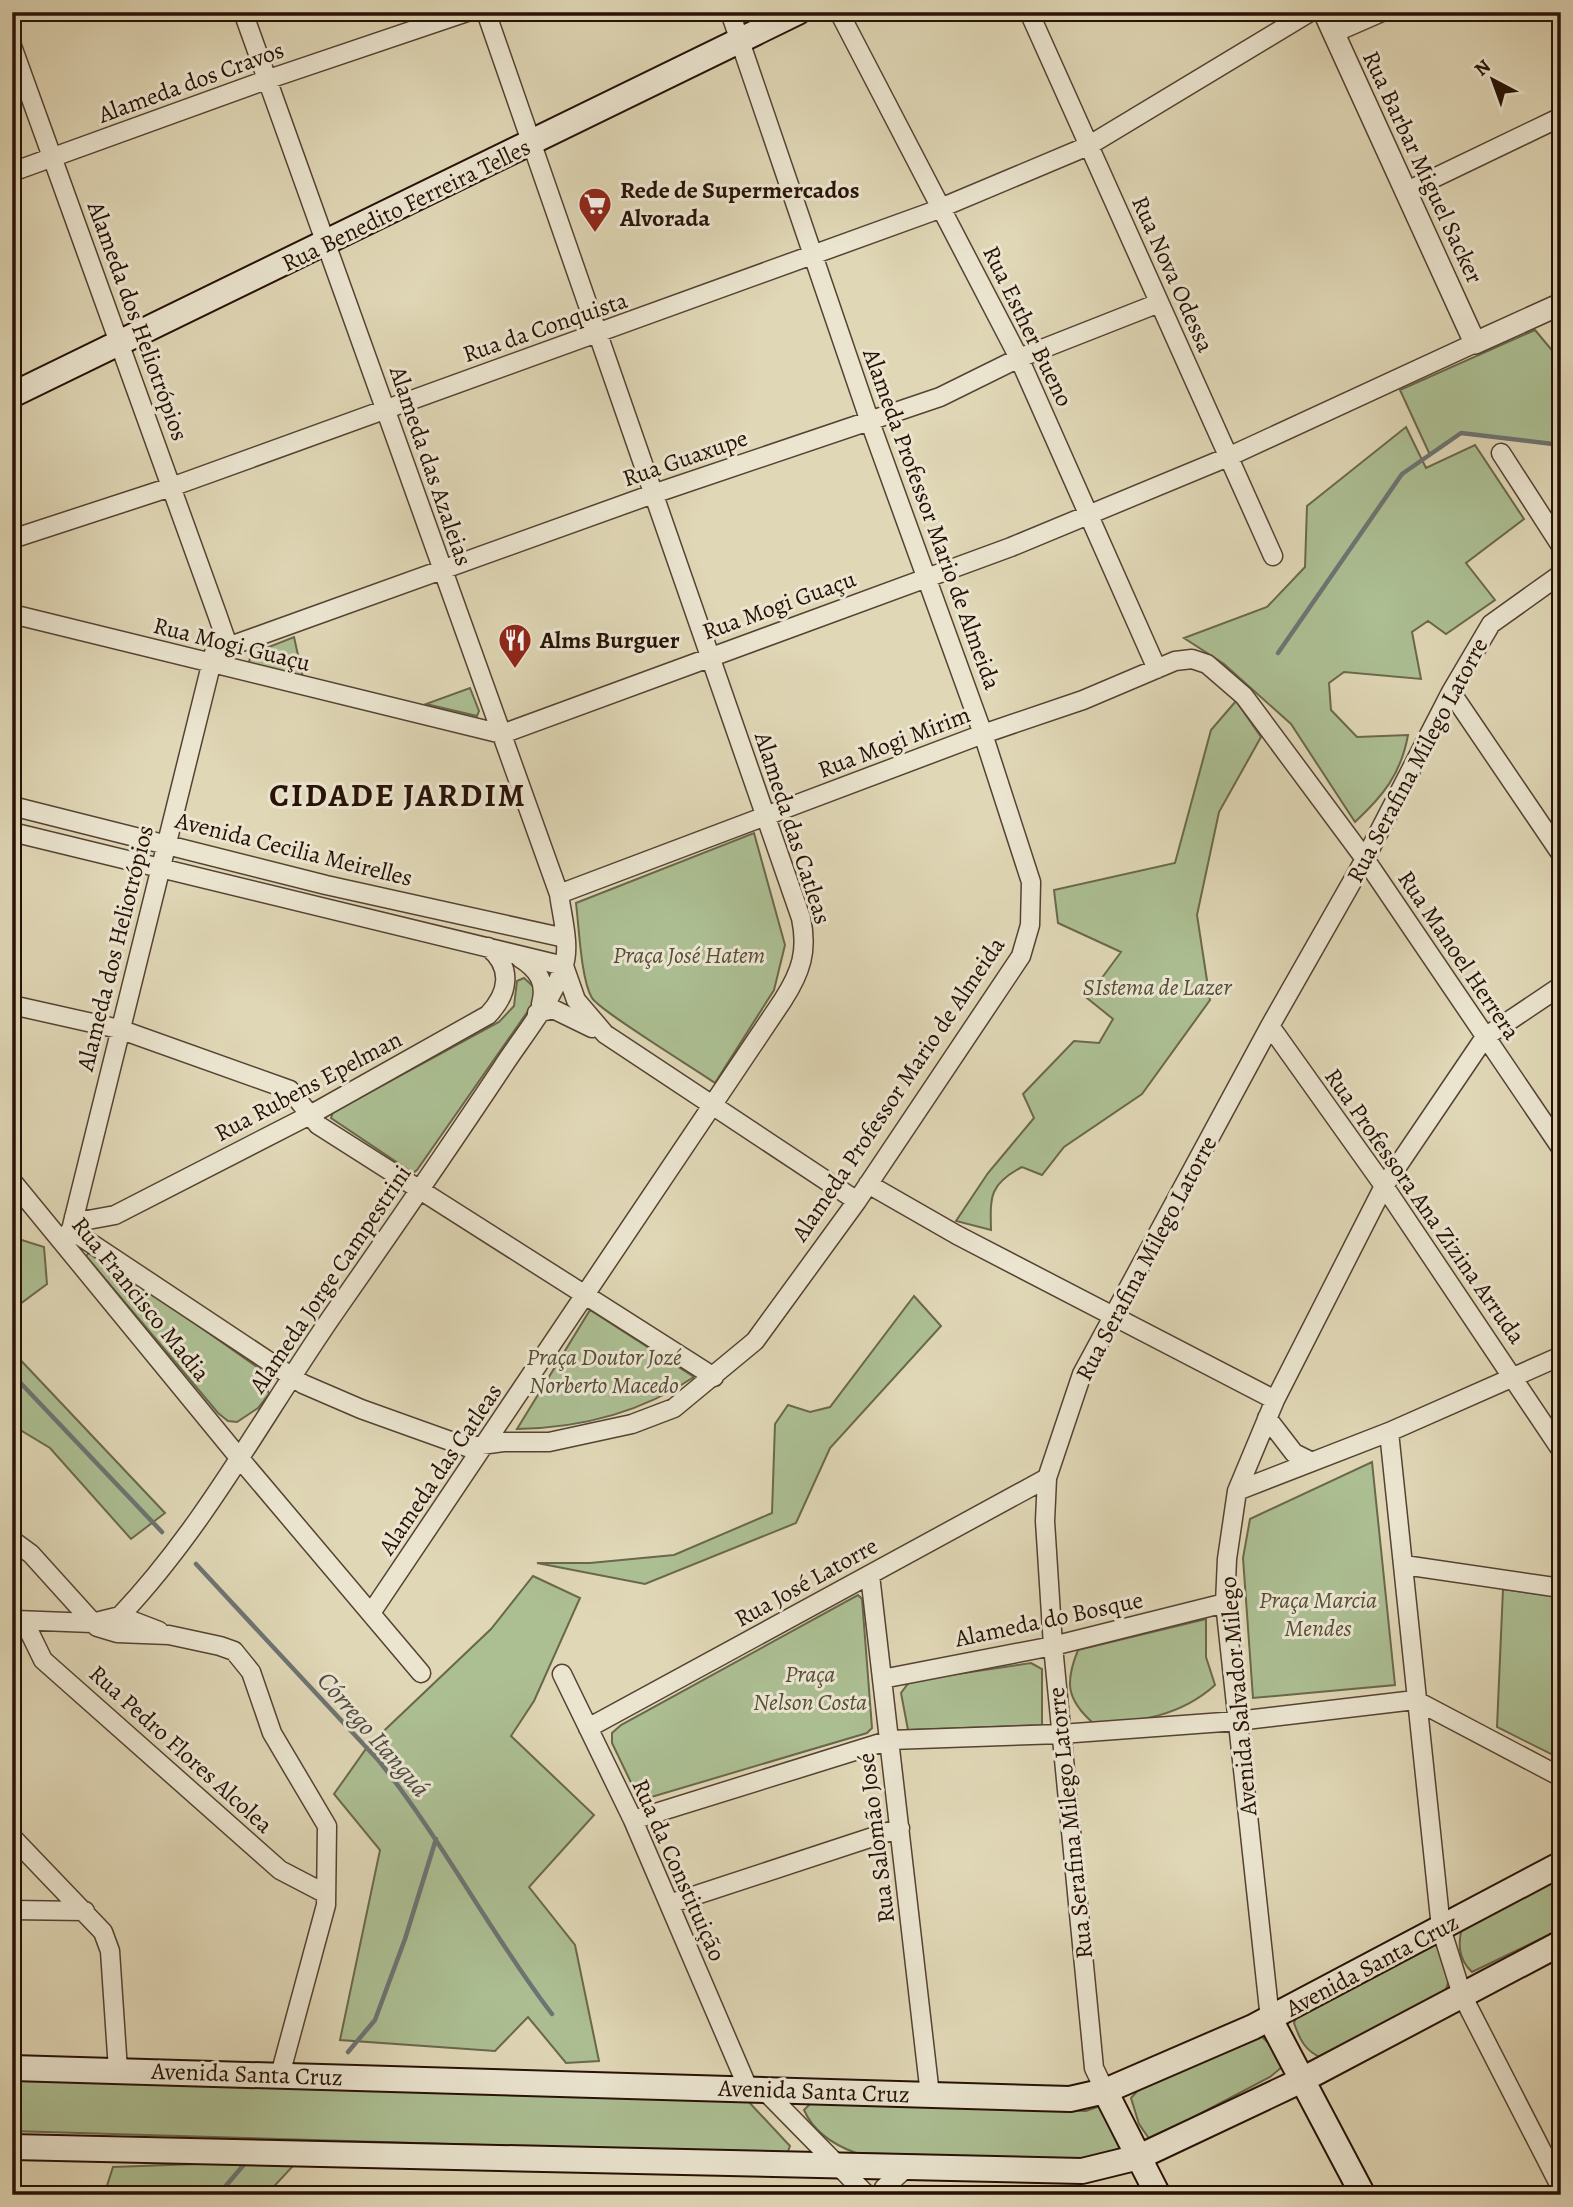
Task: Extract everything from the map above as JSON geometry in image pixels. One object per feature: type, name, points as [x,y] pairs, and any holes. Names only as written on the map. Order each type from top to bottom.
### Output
[{"type":"main road","name":"Rua Benedito Ferreira Telles","points":[[12,395],[533,144],[798,12]]},
{"type":"main road","name":"Avenida Santa Cruz","points":[[12,2068],[1070,2099],[1105,2091],[1270,2019],[1561,1864]]},
{"type":"main road","points":[[12,2147],[1082,2171],[1139,2157],[1302,2080],[1561,1943]]},
{"type":"main road","name":"Avenida Salvador Milego","points":[[1270,2019],[1363,2195]]},
{"type":"main road","name":"Rua Serafina Milego Latorre","points":[[1105,2091],[1158,2195]]},
{"type":"street","name":"Alameda das Azaleias","points":[[243,12],[559,894],[565,938]]},
{"type":"street","name":"Alameda dos Cravos","points":[[12,172],[266,80],[467,12]]},
{"type":"street","name":"Alameda das Catleas","points":[[371,1613],[587,1296],[802,966],[805,936],[486,12]]},
{"type":"street","name":"Alameda Professor Mario de Almeida","points":[[69,1229],[303,1384],[361,1409],[467,1447],[549,1442],[632,1424],[674,1408],[755,1341],[868,1184],[1021,956],[1030,925],[1031,882],[983,734],[870,422],[730,12]]},
{"type":"street","name":"Rua Esther Bueno","points":[[839,12],[1019,358],[1157,669]]},
{"type":"street","name":"Rua Nova Odessa","points":[[1030,12],[1273,556]]},
{"type":"street","name":"Rua da Conquista","points":[[12,539],[174,486],[813,257],[941,208],[1088,146],[1310,12]]},
{"type":"street","name":"Rua Barbar Miguel Sacker","points":[[1324,12],[1475,343]]},
{"type":"street","points":[[1334,33],[1382,12]]},
{"type":"street","name":"Alameda dos Heliotrópios","points":[[12,46],[119,344],[174,486],[225,637],[222,649],[210,664]]},
{"type":"street","points":[[1405,192],[1561,117]]},
{"type":"street","name":"Rua Guaxupe","points":[[222,649],[653,494],[940,397],[1019,358],[1159,303]]},
{"type":"street","points":[[1475,343],[1561,304]]},
{"type":"street","name":"Rua Mogi Guaçu","points":[[12,614],[502,734],[1010,547],[1089,512],[1228,457],[1475,343]]},
{"type":"street","points":[[1501,453],[1561,546]]},
{"type":"street","name":"Rua Serafina Milego Latorre","points":[[1105,2091],[1094,2068],[1061,1734],[1045,1521],[1047,1478],[1082,1374],[1112,1315],[1364,859],[1451,692],[1491,624],[1561,574]]},
{"type":"street","name":"Alameda dos Heliotrópios","points":[[69,1229],[217,640],[217,614]]},
{"type":"street","name":"Rua Mogi Mirim","points":[[559,894],[983,734],[1083,700],[1175,661],[1192,659],[1207,664]]},
{"type":"street","name":"Rua Manoel Herrera","points":[[1207,664],[1244,696],[1364,859],[1561,1148]]},
{"type":"street","points":[[1451,692],[1561,854]]},
{"type":"street","name":"Avenida Cecilia Meirelles","points":[[12,806],[168,843],[326,885],[565,938]]},
{"type":"street","points":[[12,832],[564,967],[576,1000],[605,1034]]},
{"type":"street","name":"Alameda Jorge Campestrini","points":[[122,1625],[241,1460],[291,1375],[420,1191],[537,1013],[564,967],[565,938]]},
{"type":"street","name":"Rua Rubens Epelman","points":[[69,1229],[88,1220],[115,1215],[310,1115],[488,1015],[505,989],[506,974],[502,961],[487,947]]},
{"type":"street","points":[[508,952],[523,959],[539,975],[544,990],[537,1013]]},
{"type":"street","name":"Avenida Salvador Milego","points":[[1270,2019],[1225,1603],[1227,1559],[1237,1491],[1275,1400],[1384,1186],[1485,1037],[1561,986]]},
{"type":"street","points":[[12,1005],[118,1029],[290,1090],[318,1125],[714,1377]]},
{"type":"street","points":[[537,1013],[553,1009],[605,1034],[856,1200]]},
{"type":"street","name":"Rua Professora Ana Zizina Arruda","points":[[1270,1026],[1384,1186],[1560,1453]]},
{"type":"street","name":"Rua Francisco Madia","points":[[12,1181],[69,1229],[241,1460],[421,1673]]},
{"type":"street","points":[[868,1184],[957,1236],[1275,1400]]},
{"type":"street","points":[[1237,1491],[1389,1432],[1561,1356]]},
{"type":"street","points":[[1267,1418],[1294,1453],[1312,1462]]},
{"type":"street","points":[[1389,1432],[1441,1928],[1462,1995],[1561,2188]]},
{"type":"street","name":"Rua José Latorre","points":[[588,1728],[1047,1478]]},
{"type":"street","points":[[12,1540],[31,1554],[94,1625]]},
{"type":"street","points":[[1404,1565],[1561,1588]]},
{"type":"street","name":"Rua Salomão José","points":[[870,1575],[930,2095]]},
{"type":"street","name":"Alameda do Bosque","points":[[882,1679],[1053,1646],[1225,1603]]},
{"type":"street","points":[[18,1621],[122,1625],[169,1635],[234,1651],[251,1672],[272,1732],[327,1825],[326,1894],[280,2075]]},
{"type":"street","name":"Rua Pedro Flores Alcolea","points":[[18,1621],[43,1660],[280,1870],[326,1894]]},
{"type":"street","name":"Rua da Constituição","points":[[562,1674],[633,1820],[669,1905],[756,2089],[866,2195]]},
{"type":"street","points":[[633,1820],[890,1740],[1061,1734],[1237,1721],[1415,1700],[1561,1777]]},
{"type":"street","points":[[669,1905],[900,1828]]},
{"type":"street","points":[[12,1837],[103,1932],[110,1951],[118,2070]]},
{"type":"street","points":[[12,1910],[85,1911]]},
{"type":"street","points":[[886,2195],[884,2188],[906,2168]]},
{"type":"green space","points":[[1535,330],[1561,361],[1561,445],[1461,433],[1430,455],[1400,390]]},
{"type":"green space","points":[[1406,427],[1426,468],[1475,445],[1524,519],[1466,563],[1495,600],[1446,634],[1428,621],[1412,632],[1421,679],[1344,672],[1329,683],[1331,710],[1357,737],[1408,735],[1396,773],[1374,803],[1355,822],[1291,724],[1224,664],[1184,638],[1267,607],[1305,567],[1307,506]]},
{"type":"green space","points":[[294,637],[303,678],[252,668],[249,662],[251,654]]},
{"type":"green space","points":[[470,688],[479,711],[477,716],[426,704]]},
{"type":"green space","name":"SIstema de Lazer","points":[[1236,701],[1261,737],[1219,812],[1197,915],[1210,1000],[1142,1094],[1064,1147],[1042,1175],[1022,1167],[998,1185],[992,1199],[991,1230],[956,1221],[988,1173],[1034,1118],[1023,1094],[1074,1041],[1099,1043],[1113,1019],[1087,998],[1121,952],[1058,923],[1054,890],[1175,863],[1211,730]]},
{"type":"green space","name":"Praça José Hatem","points":[[754,833],[785,945],[774,990],[715,1083],[629,1027],[592,998],[583,966],[576,903]]},
{"type":"green space","points":[[524,978],[536,989],[535,1001],[413,1173],[331,1118],[333,1112],[499,1022],[514,1006],[517,981]]},
{"type":"green space","points":[[12,1237],[44,1247],[47,1284],[12,1310]]},
{"type":"green space","points":[[91,1250],[260,1369],[269,1394],[258,1408],[237,1422],[228,1421],[218,1413],[86,1256]]},
{"type":"green space","points":[[914,1296],[941,1326],[830,1448],[796,1523],[645,1584],[537,1563],[590,1563],[674,1555],[772,1513],[775,1424],[788,1405],[810,1412],[830,1407]]},
{"type":"green space","name":"Praça Doutor Jozé Norberto Macedo","points":[[590,1310],[694,1377],[653,1400],[610,1416],[564,1425],[517,1429]]},
{"type":"green space","points":[[12,1351],[165,1513],[131,1539],[50,1448],[12,1425]]},
{"type":"green space","name":"Praça Marcia Mendes","points":[[1372,1462],[1395,1685],[1253,1698],[1243,1558],[1250,1519]]},
{"type":"green space","points":[[533,1576],[580,1598],[534,1701],[511,1736],[594,1815],[529,1887],[575,1945],[599,2061],[566,2063],[528,2017],[495,2051],[340,2040],[380,1850],[334,1794],[368,1746],[491,1629]]},
{"type":"green space","points":[[1503,1589],[1561,1597],[1561,1759],[1497,1727]]},
{"type":"green space","name":"Praça Nelson Costa","points":[[858,1595],[862,1599],[872,1728],[867,1733],[648,1798],[638,1797],[612,1743],[612,1733],[621,1725]]},
{"type":"green space","points":[[1206,1619],[1206,1657],[1215,1685],[1202,1696],[1158,1716],[1126,1721],[1093,1723],[1077,1706],[1070,1690],[1070,1681],[1078,1650]]},
{"type":"green space","points":[[1031,1663],[1042,1669],[1042,1725],[908,1730],[901,1693],[910,1681]]},
{"type":"green space","points":[[1561,1871],[1561,1929],[1472,1972],[1461,1955],[1460,1937],[1463,1923]]},
{"type":"green space","points":[[1431,1942],[1442,1952],[1448,1966],[1448,1981],[1443,1995],[1322,2058],[1307,2048],[1294,2023],[1300,2008]]},
{"type":"green space","points":[[1261,2036],[1274,2048],[1282,2067],[1270,2077],[1150,2140],[1139,2124],[1131,2098],[1141,2087]]},
{"type":"green space","points":[[12,2077],[747,2100],[790,2146],[787,2154],[12,2131]]},
{"type":"green space","points":[[811,2103],[1086,2111],[1100,2106],[1120,2139],[1118,2152],[1092,2160],[856,2153],[819,2132],[804,2110]]},
{"type":"green space","points":[[226,2163],[293,2166],[266,2195],[104,2195],[113,2167]]},
{"type":"waterway","points":[[1278,653],[1402,474],[1461,433],[1561,445]]},
{"type":"waterway","name":"Córrego Itanguá","points":[[12,1374],[162,1532]]},
{"type":"waterway","name":"Córrego Itanguá","points":[[196,1564],[379,1761],[424,1823],[552,2014]]},
{"type":"waterway","points":[[348,2052],[375,2020],[405,1939],[436,1839]]},
{"type":"waterway","points":[[218,2195],[247,2161]]},
{"type":"waterway","name":"Córrego Itanguá","points":[[608,2190],[613,2195]]},
{"type":"place","name":"Rede de Supermercados Alvorada","points":[[595,234]]},
{"type":"place","name":"Alms Burguer","points":[[515,670]]},
{"type":"district","name":"CIDADE JARDIM","points":[[398,795]]}]
